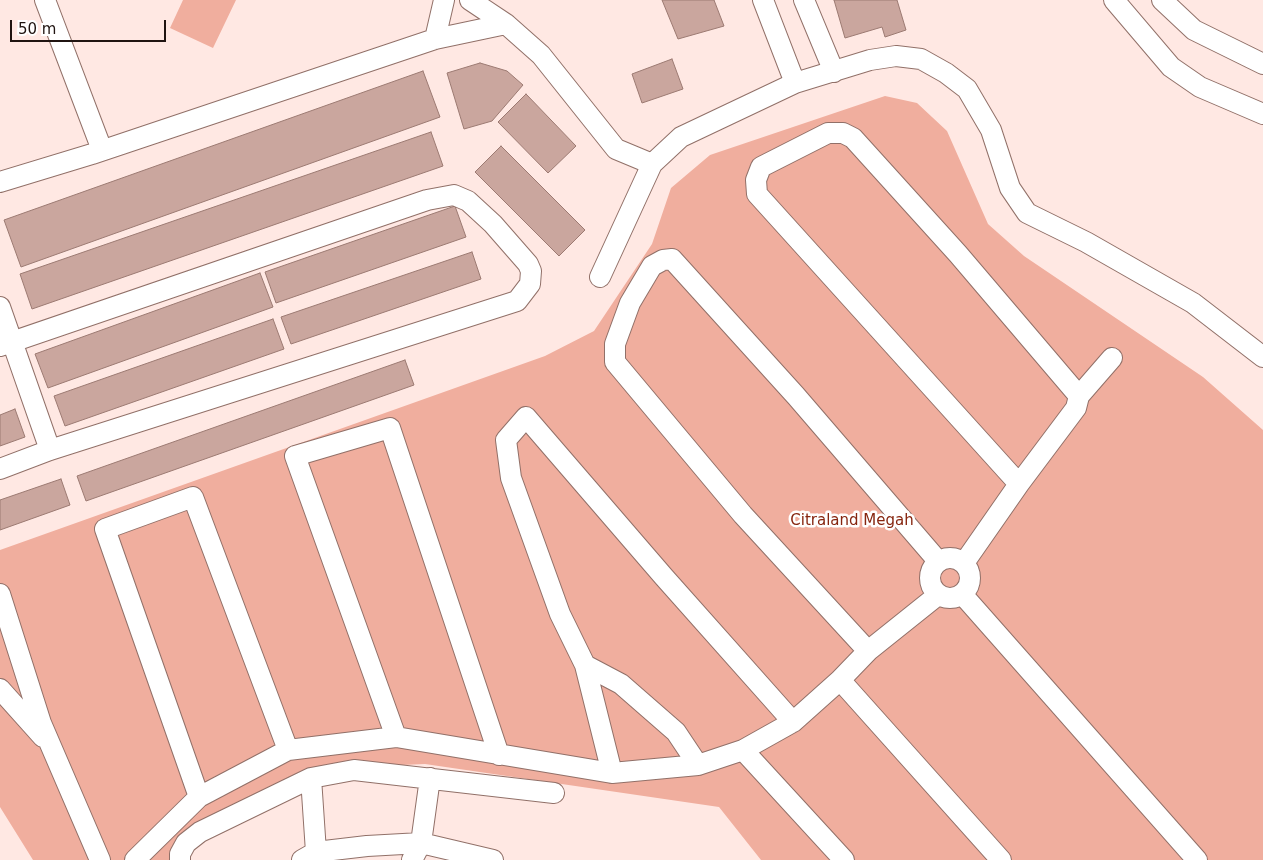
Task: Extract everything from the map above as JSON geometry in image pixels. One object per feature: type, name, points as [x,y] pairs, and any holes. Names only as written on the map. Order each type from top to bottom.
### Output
[{"type":"street","points":[[45,0],[102,150]]},
{"type":"street","points":[[435,39],[444,0]]},
{"type":"street","points":[[470,0],[506,24],[541,55],[616,149],[652,164]]},
{"type":"street","points":[[763,0],[795,83]]},
{"type":"street","points":[[804,0],[834,72]]},
{"type":"street","points":[[1114,0],[1171,67],[1200,86],[1263,114]]},
{"type":"street","points":[[1162,0],[1194,30],[1263,64]]},
{"type":"street","points":[[0,182],[435,39],[506,24]]},
{"type":"street","points":[[600,277],[652,164],[680,137],[795,83],[870,60],[896,56],[921,59],[946,73],[968,89],[991,130],[1010,188],[1027,213],[1086,242],[1193,303],[1263,357]]},
{"type":"street","points":[[1019,484],[757,194],[756,180],[761,166],[828,133],[843,133],[853,138],[958,254],[1079,396]]},
{"type":"street","points":[[0,469],[50,450],[517,301],[530,284],[531,271],[528,264],[493,224],[468,201],[454,195],[427,200],[6,344]]},
{"type":"street","points":[[868,651],[743,515],[615,362],[615,344],[630,303],[652,266],[663,260],[672,259],[796,396],[938,561]]},
{"type":"street","points":[[0,308],[6,344],[50,450]]},
{"type":"street","points":[[964,563],[1019,484],[1076,408],[1079,396],[1112,358]]},
{"type":"street","points":[[612,773],[585,665],[560,614],[511,478],[506,440],[526,417],[664,577],[793,722]]},
{"type":"street","points":[[396,737],[295,456],[390,428],[499,755]]},
{"type":"street","points":[[198,797],[106,529],[193,496],[288,750]]},
{"type":"street","points":[[951,558],[964,563],[970,576],[967,589],[962,594],[950,599],[938,595],[931,585],[930,578],[930,572],[938,561],[951,558]]},
{"type":"street","points":[[0,594],[41,723],[100,860]]},
{"type":"street","points":[[962,594],[1197,860]]},
{"type":"street","points":[[135,860],[198,797],[288,750],[396,737],[612,773],[698,765],[743,750],[793,722],[840,680],[868,651],[938,595]]},
{"type":"street","points":[[585,665],[621,684],[676,732],[698,765]]},
{"type":"street","points":[[840,680],[1001,860]]},
{"type":"street","points":[[0,690],[51,746]]},
{"type":"street","points":[[743,750],[844,860]]},
{"type":"street","points":[[180,860],[180,854],[186,843],[200,832],[311,778],[354,770],[554,793]]},
{"type":"street","points":[[311,778],[311,857],[367,846],[493,860]]},
{"type":"street","points":[[416,852],[430,778]]},
{"type":"green space","points":[[183,0],[236,0],[213,48],[170,28]]},
{"type":"green space","name":"Citraland Megah","points":[[885,96],[917,103],[947,131],[988,224],[1024,256],[1203,377],[1263,430],[1263,860],[761,860],[719,807],[425,764],[309,769],[174,860],[33,860],[0,807],[0,550],[545,356],[594,331],[652,244],[671,188],[710,155]]},
{"type":"building","points":[[662,0],[714,0],[724,26],[678,39]]},
{"type":"building","points":[[834,0],[897,0],[906,30],[885,37],[882,27],[845,38]]},
{"type":"building","points":[[672,59],[683,89],[642,103],[632,74]]},
{"type":"building","points":[[480,63],[507,71],[523,85],[492,121],[464,129],[447,73]]},
{"type":"building","points":[[423,71],[440,117],[21,267],[4,220]]},
{"type":"building","points":[[526,94],[576,146],[548,173],[498,122]]},
{"type":"building","points":[[431,132],[443,166],[32,309],[20,274]]},
{"type":"building","points":[[501,146],[585,230],[559,256],[475,172]]},
{"type":"building","points":[[455,206],[466,237],[276,303],[265,272]]},
{"type":"building","points":[[472,252],[481,279],[291,344],[281,317]]},
{"type":"building","points":[[260,273],[273,307],[48,388],[35,354]]},
{"type":"building","points":[[273,319],[284,349],[65,426],[54,396]]},
{"type":"building","points":[[405,360],[414,385],[86,501],[77,476]]},
{"type":"building","points":[[15,409],[25,437],[0,446],[0,415]]},
{"type":"building","points":[[61,479],[70,505],[0,530],[0,500]]}]
